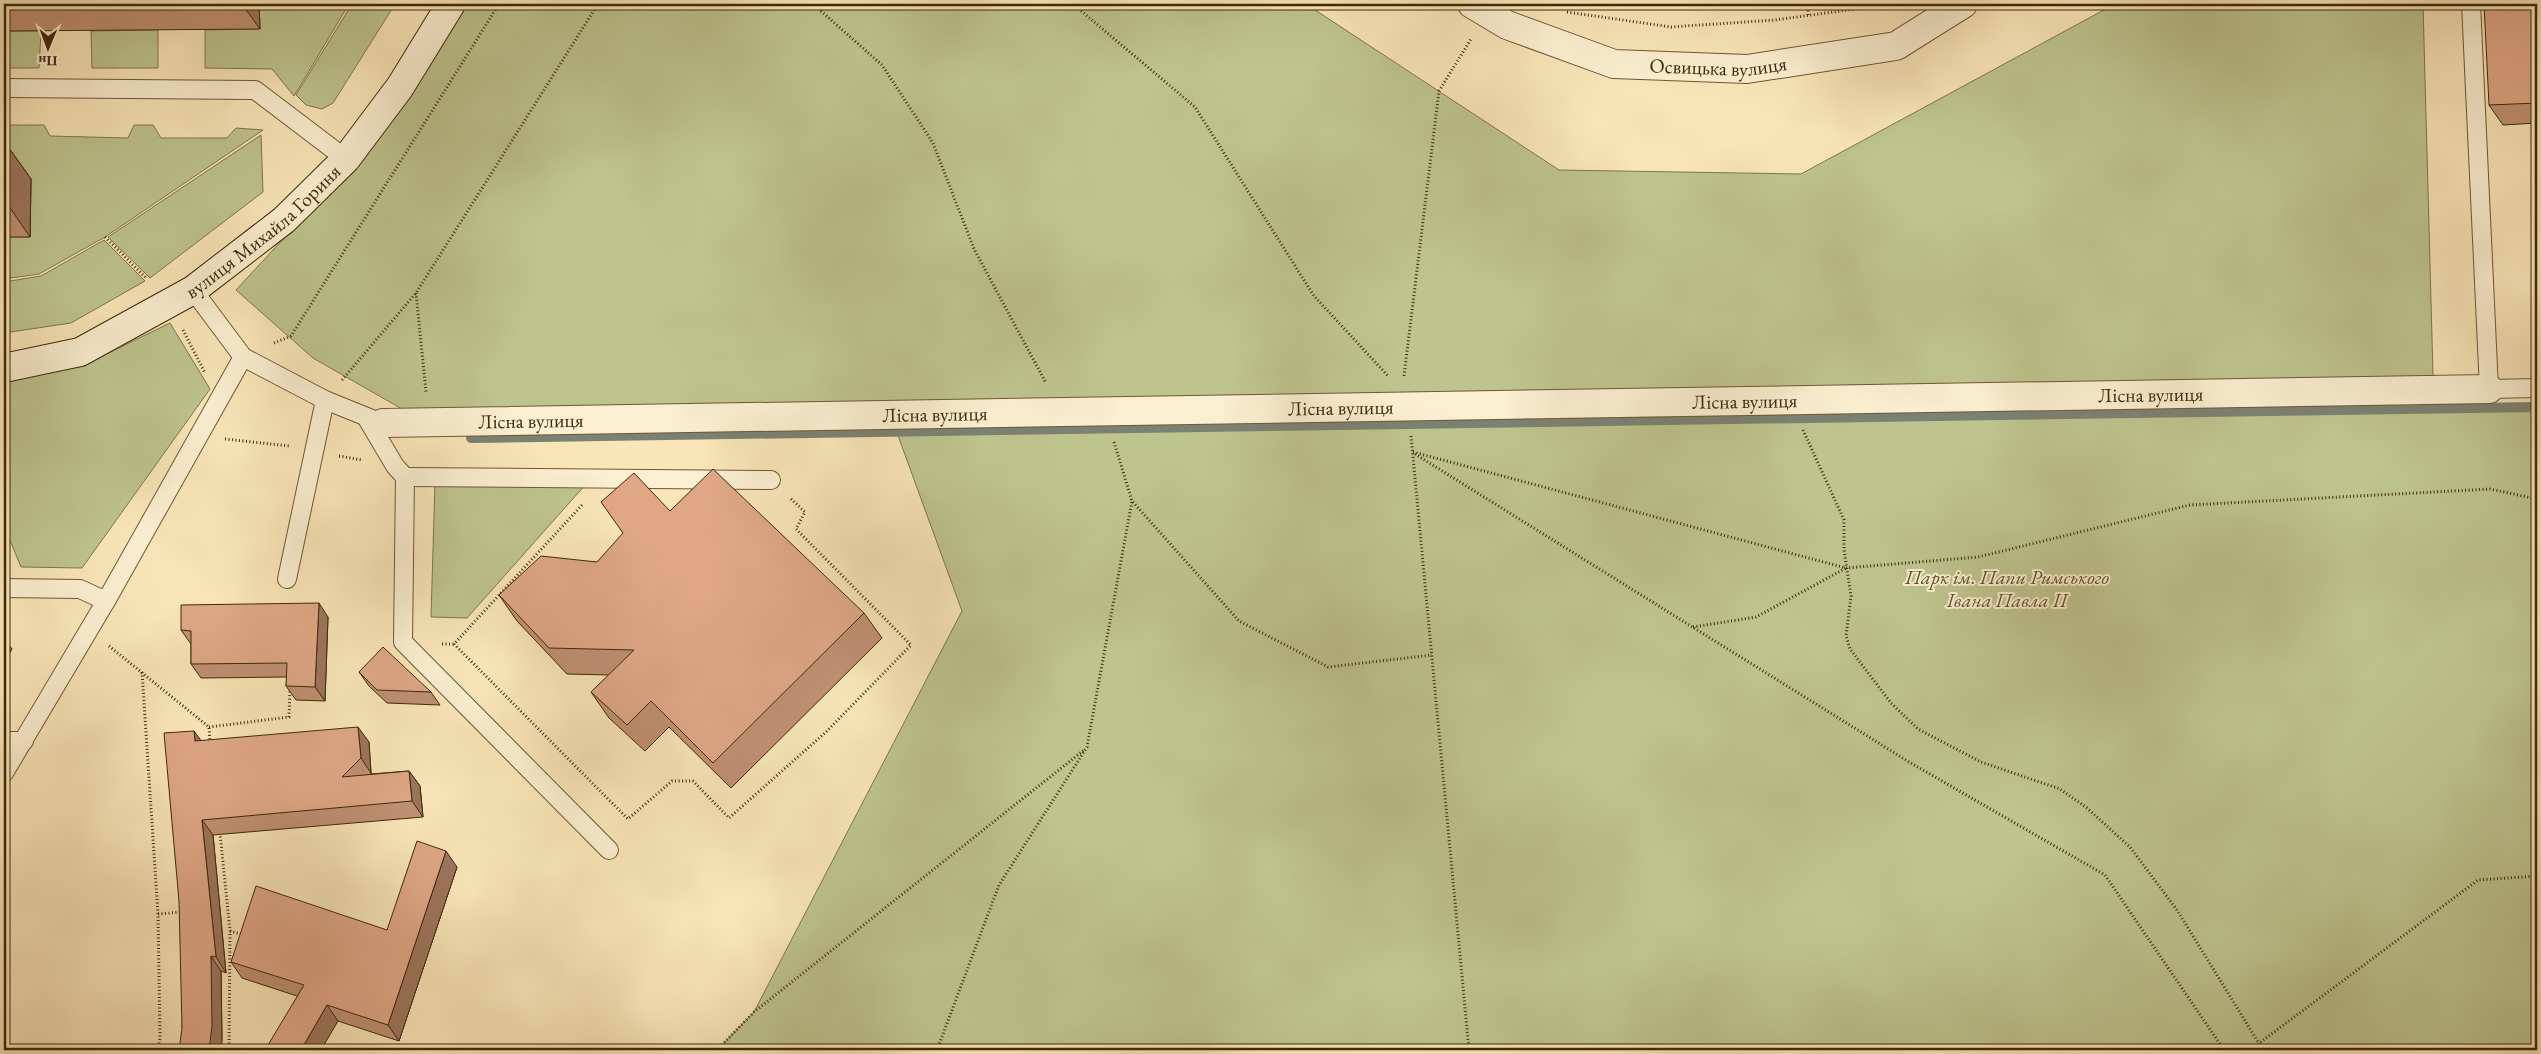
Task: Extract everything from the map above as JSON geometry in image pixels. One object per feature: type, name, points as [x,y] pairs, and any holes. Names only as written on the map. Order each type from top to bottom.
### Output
[{"type":"street","name":"вулиця Михайла Гориня","points":[[4,368],[80,352],[193,290],[284,220],[346,159],[400,87],[451,4]]},
{"type":"street","name":"Освицька вулиця","points":[[1480,8],[1507,25],[1614,64],[1747,69],[1896,46],[1963,4]]},
{"type":"street","name":"Лісна вулиця","points":[[374,420],[430,422],[1061,412],[1407,409],[2489,389]]},
{"type":"lane","points":[[2471,4],[2489,389]]},
{"type":"lane","points":[[4,88],[255,90],[346,159]]},
{"type":"lane","name":"Лісна вулиця","points":[[193,290],[243,357],[325,400],[374,420]]},
{"type":"lane","points":[[4,773],[106,601],[243,357]]},
{"type":"lane","name":"Лісна вулиця","points":[[2489,389],[2537,388]]},
{"type":"lane","points":[[288,579],[325,400]]},
{"type":"lane","points":[[374,420],[395,466],[405,477],[403,642],[609,850]]},
{"type":"lane","points":[[405,477],[771,480]]},
{"type":"lane","points":[[4,588],[80,590],[106,601]]},
{"type":"lane","points":[[4,741],[24,741]]},
{"type":"path","points":[[243,357],[291,336],[499,4]]},
{"type":"path","points":[[325,400],[416,293],[598,4]]},
{"type":"path","points":[[813,4],[882,65],[933,143],[974,250],[1061,412]]},
{"type":"path","points":[[1073,4],[1195,107],[1314,296],[1407,409]]},
{"type":"path","points":[[1808,4],[1808,15]]},
{"type":"path","points":[[1560,11],[1671,27],[1775,20],[1855,8],[1863,4]]},
{"type":"path","points":[[1470,1050],[1407,409],[1439,91],[1480,8]]},
{"type":"path","points":[[104,236],[150,282]]},
{"type":"path","points":[[416,293],[430,422]]},
{"type":"path","points":[[183,328],[207,376]]},
{"type":"path","points":[[1799,422],[1844,520],[1846,568],[1851,596],[1846,636],[1850,649],[1891,704],[1918,729],[1944,745],[1981,762],[2060,789],[2087,808],[2130,847],[2177,910],[2263,1050]]},
{"type":"path","points":[[1111,434],[1132,501],[1239,621],[1328,667],[1432,654]]},
{"type":"path","points":[[200,436],[291,447]]},
{"type":"path","points":[[1412,452],[1846,568],[1978,557],[2190,505],[2490,489],[2537,499]]},
{"type":"path","points":[[1412,452],[1908,762],[2105,875],[2224,1050]]},
{"type":"path","points":[[606,479],[454,644],[628,819],[672,781],[693,781],[729,818],[826,732],[911,646],[796,530],[805,512],[771,480]]},
{"type":"path","points":[[937,1050],[998,885],[1088,747],[1132,501]]},
{"type":"path","points":[[1693,627],[1756,617],[1846,568]]},
{"type":"path","points":[[89,630],[209,727],[211,746]]},
{"type":"path","points":[[142,672],[158,914],[160,1038],[158,1050]]},
{"type":"path","points":[[209,727],[289,718],[290,681]]},
{"type":"path","points":[[717,1050],[754,1012],[1088,747]]},
{"type":"path","points":[[220,832],[230,931],[229,1050]]},
{"type":"path","points":[[2241,1050],[2258,1044],[2478,880],[2537,876]]},
{"type":"path","points":[[217,909],[227,908]]},
{"type":"path","points":[[158,914],[188,911]]},
{"type":"path","points":[[230,931],[248,937]]},
{"type":"green space","points":[[259,4],[349,4],[294,96],[272,69],[205,68],[205,30],[259,29]]},
{"type":"green space","points":[[352,4],[395,4],[333,103],[322,109],[306,105],[296,95]]},
{"type":"green space","name":"Парк ім. Папи Римського Івана Павла ІІ","points":[[462,4],[1306,4],[1559,170],[1801,174],[2115,4],[2423,4],[2434,412],[2537,411],[2537,1050],[717,1050],[754,1012],[962,611],[889,411],[416,417],[313,358],[236,290],[363,153]]},
{"type":"green space","points":[[158,30],[158,68],[92,68],[91,31]]},
{"type":"green space","points":[[4,31],[41,31],[39,68],[4,68]]},
{"type":"green space","points":[[4,125],[44,125],[50,136],[128,138],[134,125],[153,125],[161,138],[227,138],[236,128],[263,130],[105,237],[39,274],[4,279],[4,237],[30,237],[31,179],[4,179]]},
{"type":"green space","points":[[261,135],[263,192],[150,278],[108,237]]},
{"type":"green space","points":[[104,240],[145,281],[71,323],[4,333],[4,282],[41,276]]},
{"type":"green space","points":[[170,323],[210,389],[82,568],[21,567],[9,538],[4,538],[4,383],[94,360]]},
{"type":"green space","points":[[435,481],[586,484],[467,618],[431,617]]},
{"type":"building","points":[[2484,4],[2537,4],[2537,64],[2535,64],[2537,103],[2489,105]]},
{"type":"building","points":[[713,469],[864,613],[713,763],[651,701],[627,725],[591,692],[634,650],[549,648],[499,595],[541,556],[597,562],[623,533],[601,502],[634,473],[670,511]]},
{"type":"building","points":[[319,603],[315,687],[286,686],[287,663],[191,664],[191,631],[181,630],[181,605]]},
{"type":"building","points":[[383,647],[431,692],[377,690],[359,672]]},
{"type":"building","points":[[358,727],[361,758],[342,777],[409,771],[412,801],[202,820],[216,957],[211,956],[212,1026],[209,1050],[179,1050],[182,1028],[179,901],[164,733],[194,731],[195,741]]},
{"type":"building","points":[[417,841],[446,851],[388,1025],[327,1005],[301,1050],[265,1050],[304,985],[231,962],[256,886],[387,930]]},
{"type":"waterway","points":[[471,438],[2537,407]]}]
